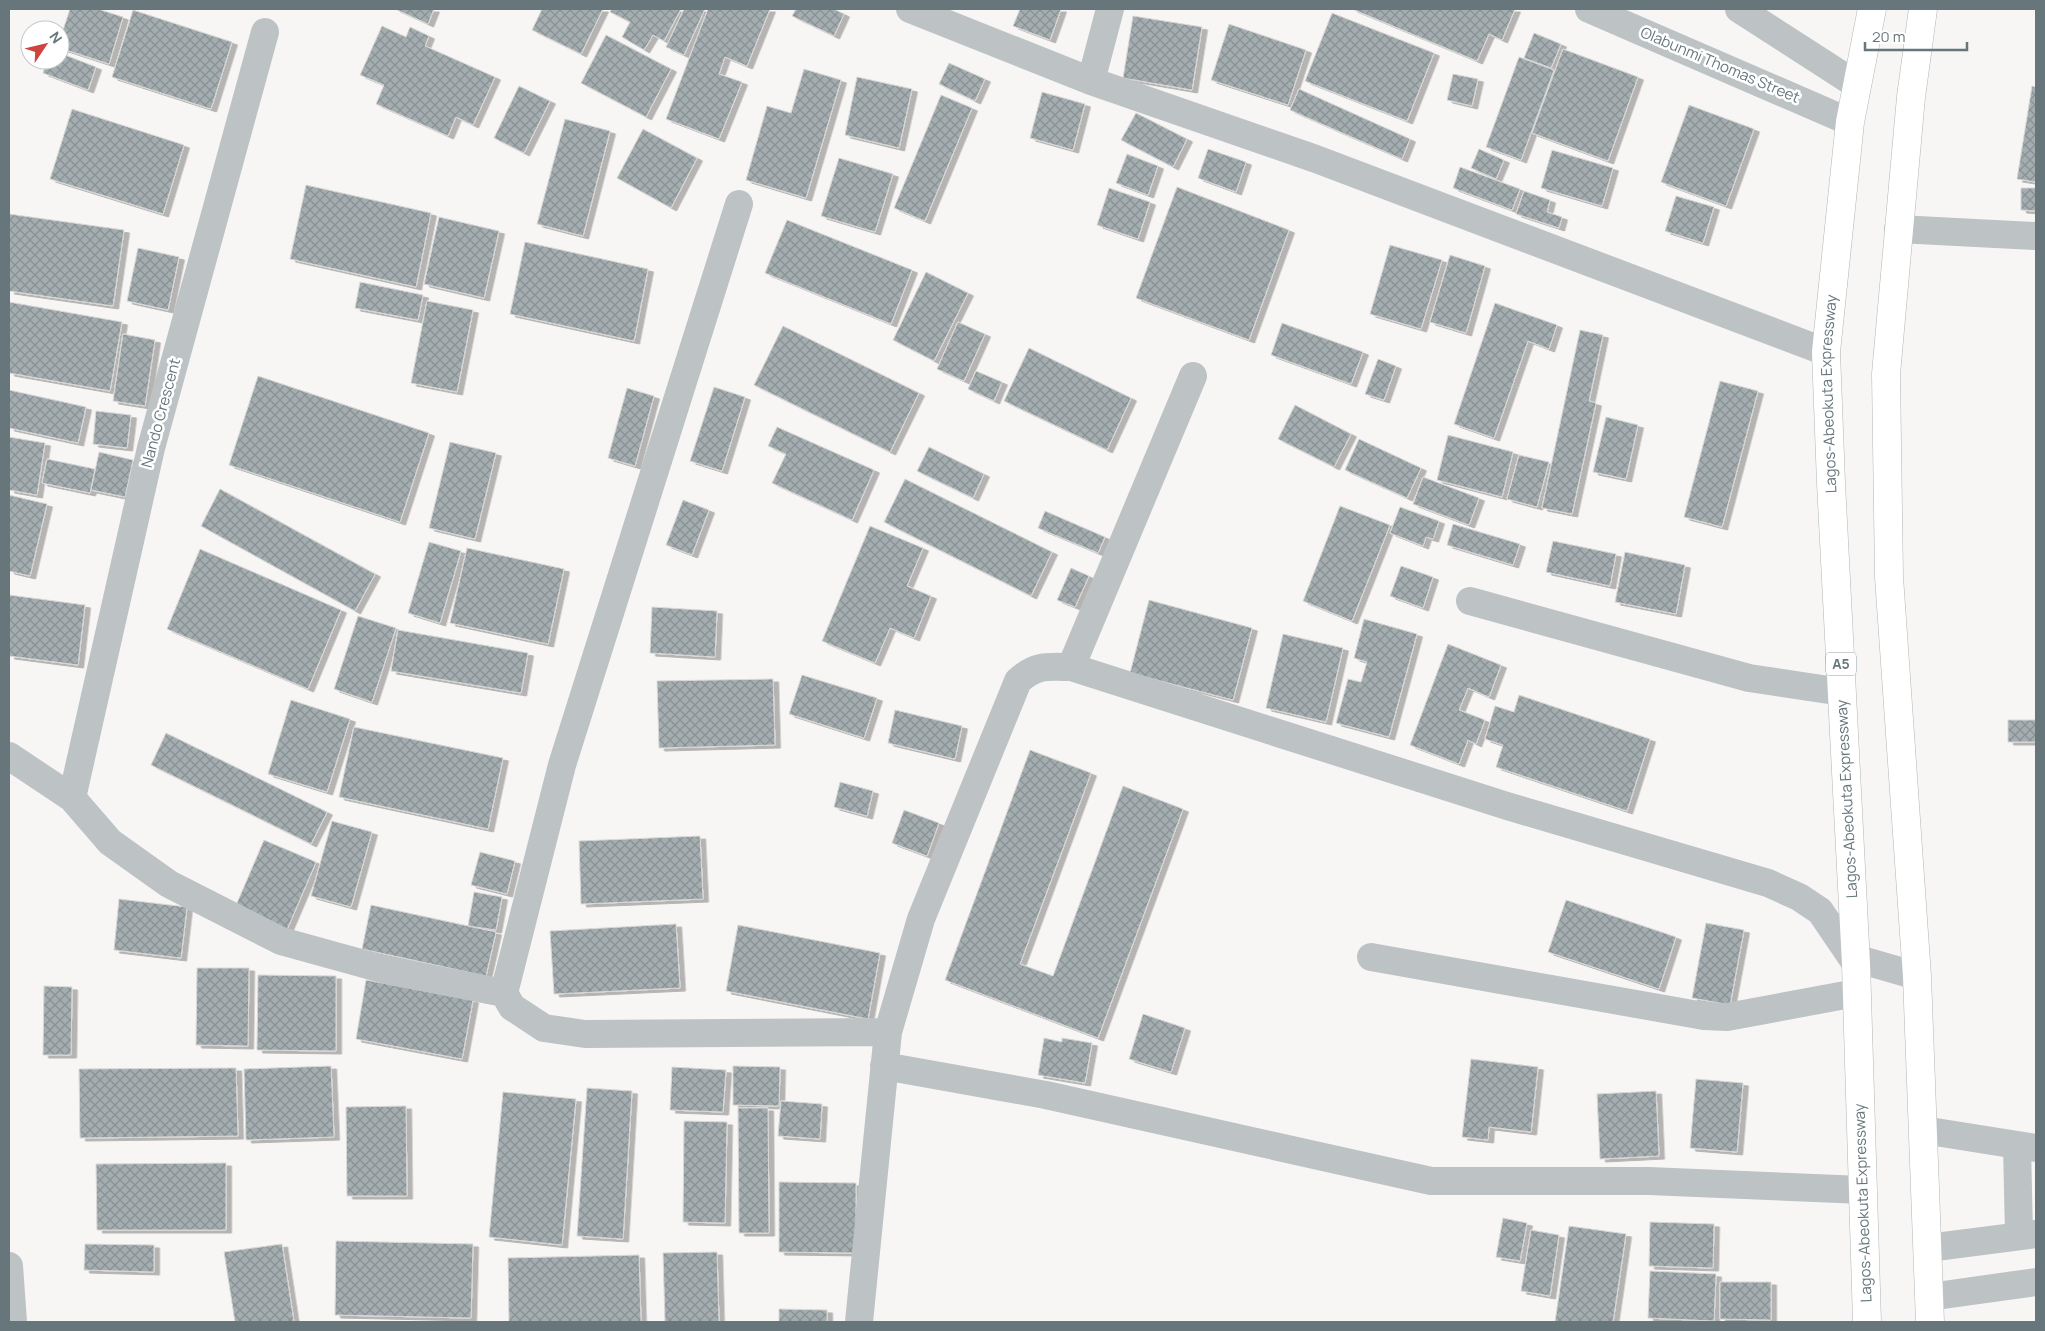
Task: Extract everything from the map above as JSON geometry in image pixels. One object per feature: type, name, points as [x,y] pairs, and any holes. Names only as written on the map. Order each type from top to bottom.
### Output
[{"type":"highway","name":"Lagos-Abeokuta Expressway","points":[[1867,1322],[1856,964],[1826,352],[1850,122],[1872,9]]},
{"type":"highway","points":[[1923,9],[1911,97],[1886,374],[1889,576],[1917,976],[1930,1310]]},
{"type":"street","points":[[910,9],[1091,81],[1316,159],[1826,352]]},
{"type":"street","points":[[1091,81],[1110,9]]},
{"type":"street","name":"Olabunmi Thomas Street","points":[[1589,9],[1850,122]]},
{"type":"street","points":[[1739,9],[1857,85]]},
{"type":"street","name":"Nando Crescent","points":[[72,798],[151,448],[265,32]]},
{"type":"street","points":[[740,204],[562,765],[504,993],[512,1007],[544,1028],[585,1034],[888,1032]]},
{"type":"street","points":[[1898,228],[2036,236]]},
{"type":"street","points":[[1071,667],[1194,376]]},
{"type":"street","points":[[1470,601],[1749,678],[1842,692]]},
{"type":"street","points":[[859,1322],[888,1032],[921,919],[1018,681],[1026,673],[1039,667],[1071,667],[1507,806],[1768,884],[1799,897],[1820,911],[1856,964],[1865,961],[1917,976]]},
{"type":"street","points":[[9,756],[72,798],[110,842],[169,884],[281,941],[386,970],[504,993]]},
{"type":"street","points":[[1371,957],[1704,1016],[1727,1017],[1856,993]]},
{"type":"street","points":[[884,1066],[1046,1095],[1431,1181],[1648,1181],[1863,1190]]},
{"type":"street","points":[[1923,1130],[2027,1146],[2028,1234],[1928,1248]]},
{"type":"street","points":[[9,1266],[13,1322]]},
{"type":"street","points":[[1930,1310],[2036,1282]]},
{"type":"building","points":[[70,9],[98,9],[123,17],[109,64],[70,51],[70,20],[66,20]]},
{"type":"building","points":[[395,9],[434,9],[428,24]]},
{"type":"building","points":[[542,9],[603,9],[581,54],[532,30]]},
{"type":"building","points":[[612,9],[681,9],[664,41],[653,35],[644,50],[622,37],[630,22],[610,12]]},
{"type":"building","points":[[684,9],[705,9],[684,55],[666,47]]},
{"type":"building","points":[[708,9],[770,9],[747,66],[725,57],[719,74],[742,82],[719,139],[666,119]]},
{"type":"building","points":[[796,9],[834,9],[844,14],[834,36],[792,16]]},
{"type":"building","points":[[1020,9],[1061,9],[1050,40],[1013,26]]},
{"type":"building","points":[[1352,9],[1515,9],[1502,40],[1489,34],[1477,61]]},
{"type":"building","points":[[133,10],[232,42],[211,109],[112,77]]},
{"type":"building","points":[[1332,13],[1434,53],[1407,121],[1305,81]]},
{"type":"building","points":[[1133,16],[1202,27],[1192,90],[1123,78]]},
{"type":"building","points":[[1229,24],[1306,50],[1288,105],[1211,80]]},
{"type":"building","points":[[382,26],[406,37],[410,27],[429,36],[425,46],[495,77],[473,125],[456,117],[448,136],[376,104],[384,85],[360,75]]},
{"type":"building","points":[[1534,33],[1561,44],[1551,68],[1524,58]]},
{"type":"building","points":[[606,35],[671,69],[646,117],[581,83]]},
{"type":"building","points":[[1563,49],[1638,77],[1608,161],[1532,133]]},
{"type":"building","points":[[70,57],[96,67],[88,90],[43,73],[44,70],[70,70]]},
{"type":"building","points":[[1519,57],[1554,70],[1521,160],[1486,147]]},
{"type":"building","points":[[949,63],[985,79],[975,101],[939,84]]},
{"type":"building","points":[[804,69],[841,80],[806,198],[746,180],[767,106],[791,113]]},
{"type":"building","points":[[1453,74],[1478,79],[1472,106],[1447,100]]},
{"type":"building","points":[[857,77],[912,89],[899,148],[845,135]]},
{"type":"building","points":[[519,86],[550,101],[524,153],[494,138]]},
{"type":"building","points":[[2032,86],[2036,87],[2036,182],[2017,179]]},
{"type":"building","points":[[1299,89],[1410,139],[1402,159],[1290,110]]},
{"type":"building","points":[[1042,92],[1085,104],[1073,150],[1030,138]]},
{"type":"building","points":[[941,95],[972,108],[925,221],[894,208]]},
{"type":"building","points":[[1689,105],[1754,129],[1726,206],[1661,182]]},
{"type":"building","points":[[72,109],[184,145],[163,214],[50,179]]},
{"type":"building","points":[[1136,113],[1187,139],[1173,167],[1121,140]]},
{"type":"building","points":[[565,119],[610,131],[583,236],[537,224]]},
{"type":"building","points":[[643,129],[697,158],[671,208],[617,178]]},
{"type":"building","points":[[1208,149],[1246,162],[1236,192],[1198,178]]},
{"type":"building","points":[[1479,149],[1504,160],[1496,179],[1471,168]]},
{"type":"building","points":[[1552,150],[1613,168],[1602,206],[1541,188]]},
{"type":"building","points":[[1127,154],[1158,166],[1148,195],[1116,183]]},
{"type":"building","points":[[839,158],[893,174],[875,232],[821,216]]},
{"type":"building","points":[[1460,167],[1520,189],[1512,210],[1453,188]]},
{"type":"building","points":[[306,185],[431,213],[416,287],[290,259]]},
{"type":"building","points":[[1177,187],[1289,230],[1249,340],[1136,298]]},
{"type":"building","points":[[1109,188],[1150,202],[1138,239],[1097,225]]},
{"type":"building","points":[[2021,188],[2036,188],[2036,211],[2021,210]]},
{"type":"building","points":[[1524,191],[1550,200],[1547,212],[1562,217],[1559,228],[1516,214]]},
{"type":"building","points":[[1676,196],[1714,207],[1703,243],[1665,231]]},
{"type":"building","points":[[9,214],[124,230],[113,306],[9,291]]},
{"type":"building","points":[[439,217],[499,231],[484,298],[424,284]]},
{"type":"building","points":[[787,220],[912,270],[891,324],[765,273]]},
{"type":"building","points":[[525,242],[648,269],[634,341],[510,314]]},
{"type":"building","points":[[1390,245],[1442,260],[1421,329],[1370,314]]},
{"type":"building","points":[[138,248],[179,257],[168,310],[127,301]]},
{"type":"building","points":[[1450,255],[1485,266],[1466,333],[1430,322]]},
{"type":"building","points":[[926,272],[968,293],[934,361],[893,340]]},
{"type":"building","points":[[360,282],[423,295],[418,320],[355,308]]},
{"type":"building","points":[[427,301],[473,310],[457,392],[411,383]]},
{"type":"building","points":[[9,302],[122,322],[110,391],[9,373]]},
{"type":"building","points":[[1495,303],[1557,325],[1549,349],[1528,341],[1494,438],[1454,424]]},
{"type":"building","points":[[958,322],[985,334],[964,381],[937,369]]},
{"type":"building","points":[[1282,323],[1363,352],[1351,384],[1271,355]]},
{"type":"building","points":[[783,326],[919,393],[890,452],[754,385]]},
{"type":"building","points":[[1580,330],[1603,335],[1589,401],[1596,403],[1572,514],[1542,508]]},
{"type":"building","points":[[123,334],[155,340],[145,406],[113,401]]},
{"type":"building","points":[[1029,348],[1131,398],[1107,450],[1004,401]]},
{"type":"building","points":[[1378,359],[1396,366],[1384,400],[1365,394]]},
{"type":"building","points":[[976,371],[1002,382],[994,401],[968,389]]},
{"type":"building","points":[[258,376],[429,433],[400,522],[229,465]]},
{"type":"building","points":[[1720,381],[1758,391],[1722,527],[1684,517]]},
{"type":"building","points":[[714,387],[745,397],[722,471],[690,461]]},
{"type":"building","points":[[627,388],[654,396],[635,466],[608,458]]},
{"type":"building","points":[[9,390],[86,407],[78,443],[9,428]]},
{"type":"building","points":[[1295,405],[1351,434],[1334,467],[1278,439]]},
{"type":"building","points":[[96,411],[131,415],[127,448],[93,444]]},
{"type":"building","points":[[1606,417],[1638,425],[1626,479],[1593,472]]},
{"type":"building","points":[[777,427],[874,470],[852,520],[772,483],[786,454],[768,446]]},
{"type":"building","points":[[1448,435],[1513,452],[1502,497],[1437,480]]},
{"type":"building","points":[[9,437],[45,443],[37,495],[9,490]]},
{"type":"building","points":[[1359,439],[1421,468],[1407,498],[1345,470]]},
{"type":"building","points":[[450,442],[496,453],[475,539],[429,528]]},
{"type":"building","points":[[929,447],[984,474],[973,498],[917,471]]},
{"type":"building","points":[[99,452],[133,460],[125,497],[91,490]]},
{"type":"building","points":[[1519,455],[1549,462],[1537,507],[1507,499]]},
{"type":"building","points":[[47,459],[95,469],[90,493],[42,483]]},
{"type":"building","points":[[1423,477],[1479,498],[1469,525],[1413,504]]},
{"type":"building","points":[[905,479],[1052,552],[1031,596],[884,522]]},
{"type":"building","points":[[220,489],[375,574],[355,611],[201,526]]},
{"type":"building","points":[[9,495],[47,504],[30,576],[9,571]]},
{"type":"building","points":[[683,500],[709,510],[692,555],[666,545]]},
{"type":"building","points":[[1340,506],[1390,525],[1352,621],[1303,601]]},
{"type":"building","points":[[1400,507],[1439,521],[1433,539],[1426,537],[1423,546],[1390,533]]},
{"type":"building","points":[[1045,511],[1105,537],[1098,553],[1038,528]]},
{"type":"building","points":[[1453,524],[1520,544],[1513,565],[1447,545]]},
{"type":"building","points":[[870,526],[923,548],[907,586],[931,596],[914,638],[890,628],[875,663],[822,641]]},
{"type":"building","points":[[1553,541],[1616,554],[1610,586],[1546,572]]},
{"type":"building","points":[[429,542],[461,551],[440,623],[408,613]]},
{"type":"building","points":[[467,548],[564,569],[548,644],[450,623]]},
{"type":"building","points":[[200,549],[341,610],[308,689],[167,629]]},
{"type":"building","points":[[1625,552],[1685,565],[1676,614],[1615,602]]},
{"type":"building","points":[[1401,566],[1433,577],[1423,608],[1390,596]]},
{"type":"building","points":[[1071,568],[1089,576],[1075,607],[1057,600]]},
{"type":"building","points":[[9,595],[85,605],[78,665],[9,656]]},
{"type":"building","points":[[1149,600],[1252,628],[1233,700],[1130,673]]},
{"type":"building","points":[[652,607],[717,611],[715,657],[650,653]]},
{"type":"building","points":[[358,616],[396,628],[372,702],[334,689]]},
{"type":"building","points":[[1364,619],[1417,634],[1389,737],[1336,723],[1348,679],[1361,682],[1367,662],[1354,658]]},
{"type":"building","points":[[398,630],[528,653],[521,693],[391,671]]},
{"type":"building","points":[[1283,634],[1343,648],[1326,722],[1266,708]]},
{"type":"building","points":[[1448,644],[1501,665],[1489,697],[1468,688],[1459,710],[1485,720],[1476,744],[1468,740],[1459,764],[1410,745]]},
{"type":"building","points":[[802,675],[877,698],[864,738],[789,714]]},
{"type":"building","points":[[773,679],[775,745],[659,748],[657,681]]},
{"type":"building","points":[[1519,695],[1650,739],[1627,811],[1496,767],[1503,745],[1485,739],[1495,706],[1514,712]]},
{"type":"building","points":[[291,700],[350,719],[327,792],[268,774]]},
{"type":"building","points":[[895,710],[962,726],[955,759],[888,743]]},
{"type":"building","points":[[2008,720],[2036,720],[2036,742],[2008,742]]},
{"type":"building","points":[[354,727],[503,758],[488,829],[339,797]]},
{"type":"building","points":[[166,733],[327,812],[311,844],[151,765]]},
{"type":"building","points":[[1030,750],[1091,773],[1020,964],[1053,976],[1123,786],[1183,809],[1098,1038],[945,980]]},
{"type":"building","points":[[840,782],[873,791],[867,816],[834,807]]},
{"type":"building","points":[[904,810],[939,823],[927,856],[892,843]]},
{"type":"building","points":[[332,821],[372,832],[351,907],[311,896]]},
{"type":"building","points":[[700,836],[703,899],[581,904],[579,841]]},
{"type":"building","points":[[264,840],[316,862],[286,932],[234,910]]},
{"type":"building","points":[[480,852],[515,861],[507,894],[471,885]]},
{"type":"building","points":[[474,892],[502,897],[496,930],[468,926]]},
{"type":"building","points":[[119,899],[187,907],[181,958],[114,950]]},
{"type":"building","points":[[1566,900],[1676,937],[1659,989],[1548,952]]},
{"type":"building","points":[[371,905],[496,932],[486,976],[362,949]]},
{"type":"building","points":[[1706,923],[1744,930],[1730,1005],[1692,998]]},
{"type":"building","points":[[676,924],[680,988],[554,994],[550,931]]},
{"type":"building","points":[[738,925],[880,953],[868,1019],[726,991]]},
{"type":"building","points":[[197,968],[249,968],[248,1046],[196,1045]]},
{"type":"building","points":[[258,975],[336,976],[336,1051],[257,1050]]},
{"type":"building","points":[[366,980],[473,1000],[462,1059],[356,1039]]},
{"type":"building","points":[[44,986],[72,987],[71,1055],[43,1055]]},
{"type":"building","points":[[1143,1014],[1185,1028],[1171,1072],[1129,1059]]},
{"type":"building","points":[[1044,1038],[1062,1042],[1062,1038],[1092,1043],[1085,1083],[1038,1075]]},
{"type":"building","points":[[1471,1059],[1538,1067],[1531,1132],[1489,1127],[1488,1140],[1462,1137]]},
{"type":"building","points":[[331,1066],[334,1137],[246,1140],[244,1069]]},
{"type":"building","points":[[733,1066],[780,1067],[779,1106],[733,1105]]},
{"type":"building","points":[[672,1067],[726,1070],[723,1112],[670,1110]]},
{"type":"building","points":[[236,1068],[238,1136],[80,1138],[79,1069]]},
{"type":"building","points":[[1696,1079],[1743,1083],[1737,1152],[1690,1148]]},
{"type":"building","points":[[587,1088],[632,1091],[623,1239],[577,1236]]},
{"type":"building","points":[[1656,1091],[1659,1156],[1600,1159],[1597,1094]]},
{"type":"building","points":[[503,1092],[576,1099],[562,1245],[489,1237]]},
{"type":"building","points":[[781,1101],[822,1104],[820,1139],[778,1136]]},
{"type":"building","points":[[406,1106],[407,1196],[347,1196],[346,1107]]},
{"type":"building","points":[[738,1108],[768,1108],[769,1233],[739,1233]]},
{"type":"building","points":[[684,1121],[727,1122],[725,1223],[683,1222]]},
{"type":"building","points":[[226,1163],[226,1230],[97,1230],[96,1164]]},
{"type":"building","points":[[779,1182],[856,1183],[856,1253],[779,1252]]},
{"type":"building","points":[[1503,1218],[1527,1223],[1520,1261],[1496,1257]]},
{"type":"building","points":[[1650,1222],[1714,1224],[1713,1268],[1649,1266]]},
{"type":"building","points":[[1569,1226],[1626,1234],[1613,1322],[1555,1322]]},
{"type":"building","points":[[1531,1230],[1559,1235],[1550,1296],[1521,1291]]},
{"type":"building","points":[[336,1241],[473,1244],[471,1318],[335,1315]]},
{"type":"building","points":[[85,1244],[154,1245],[154,1272],[84,1270]]},
{"type":"building","points":[[282,1244],[294,1322],[235,1322],[224,1252]]},
{"type":"building","points":[[717,1252],[719,1322],[665,1322],[663,1253]]},
{"type":"building","points":[[639,1255],[641,1322],[509,1322],[508,1258]]},
{"type":"building","points":[[1650,1271],[1716,1274],[1714,1321],[1648,1318]]},
{"type":"building","points":[[1720,1282],[1771,1282],[1771,1320],[1720,1319]]},
{"type":"building","points":[[779,1309],[827,1310],[827,1322],[779,1322]]}]
